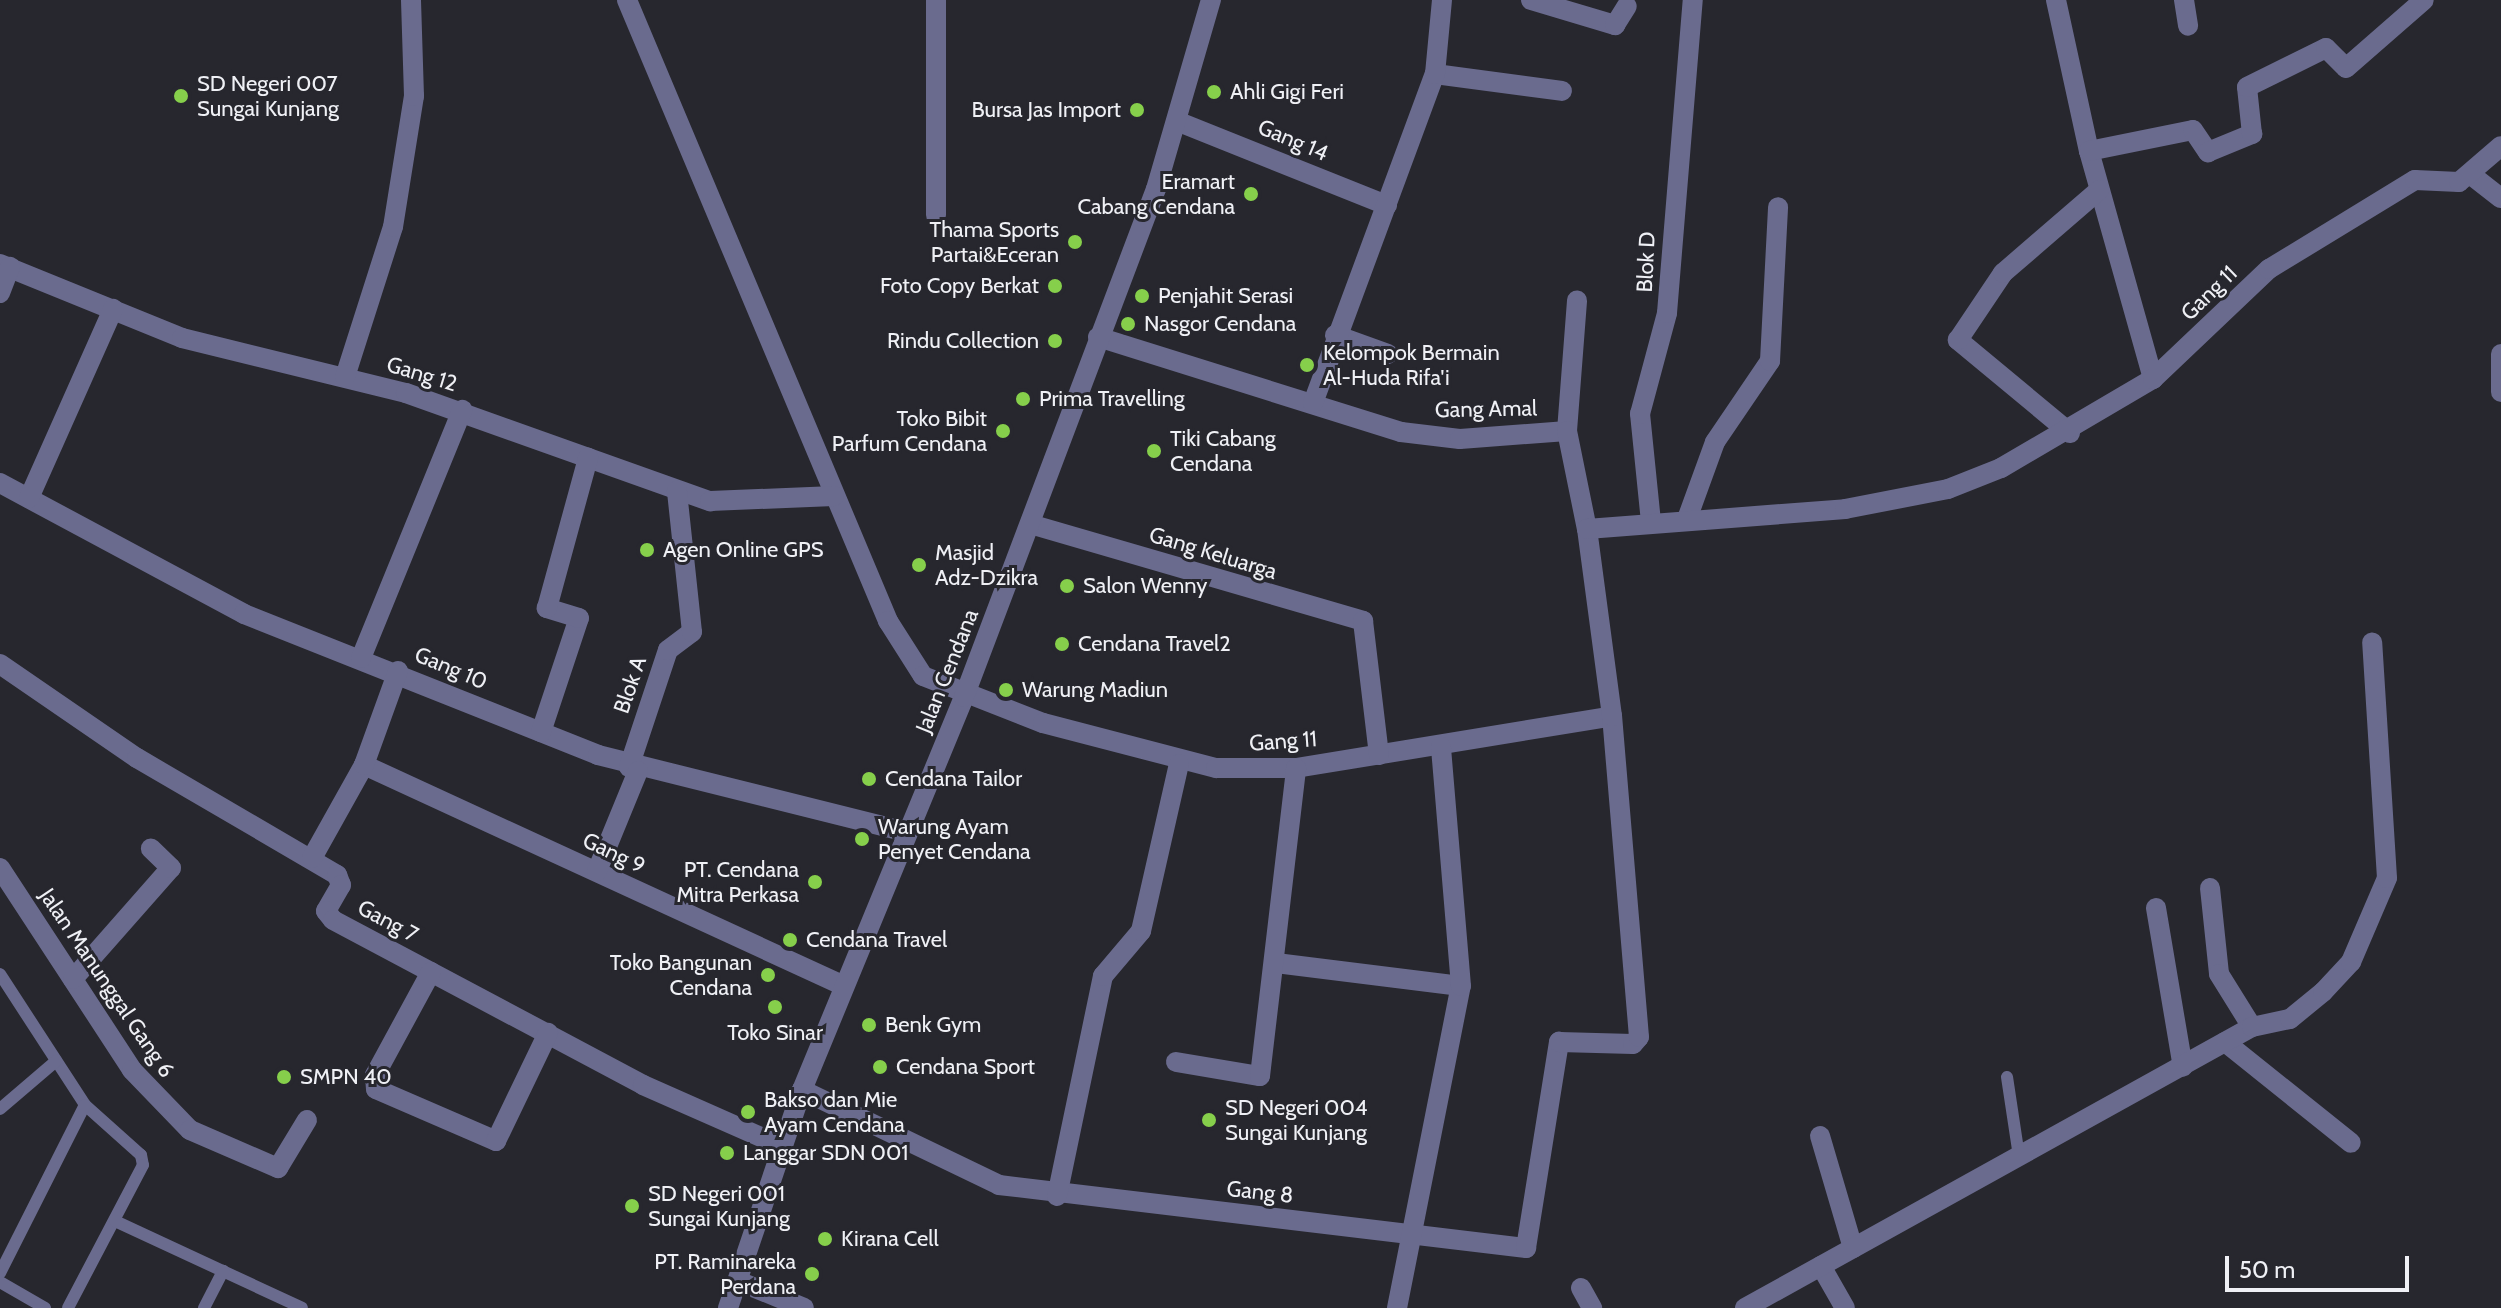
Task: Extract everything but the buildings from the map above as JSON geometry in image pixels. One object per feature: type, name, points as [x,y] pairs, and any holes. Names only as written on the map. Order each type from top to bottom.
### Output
[{"type":"street","points":[[345,377],[393,227],[414,96],[411,0]]},
{"type":"street","points":[[627,0],[834,496],[911,666],[964,697]]},
{"type":"street","points":[[936,0],[936,215]]},
{"type":"street","name":"Jalan Cendana","points":[[728,1308],[802,1090],[842,985],[964,697],[1179,122],[1211,0]]},
{"type":"street","points":[[1313,403],[1335,335],[1435,74],[1442,0]]},
{"type":"street","points":[[1531,0],[1615,25],[1627,6]]},
{"type":"street","name":"Blok D","points":[[1651,522],[1640,414],[1667,313],[1693,0]]},
{"type":"street","points":[[2056,0],[2089,151],[2153,379]]},
{"type":"street","points":[[2184,0],[2188,26]]},
{"type":"street","points":[[2089,151],[2193,130],[2208,152],[2252,134],[2247,87],[2326,48],[2346,68],[2424,0]]},
{"type":"street","points":[[1435,74],[1562,91]]},
{"type":"street","name":"Gang 14","points":[[1179,122],[1387,205]]},
{"type":"street","name":"Gang 11","points":[[1587,529],[1845,509],[1948,489],[2070,433],[2153,379],[2269,269],[2415,180],[2451,186],[2470,174],[2501,146]]},
{"type":"street","points":[[2470,174],[2501,198]]},
{"type":"street","points":[[2070,433],[1958,340],[2003,273],[2099,190]]},
{"type":"street","points":[[1687,519],[1715,442],[1770,361],[1778,207]]},
{"type":"street","points":[[0,293],[5,265]]},
{"type":"street","name":"Gang 12","points":[[5,265],[182,338],[345,377],[462,410],[677,491],[742,503],[834,496]]},
{"type":"street","name":"Gang Amal","points":[[1098,337],[1401,432],[1460,439],[1567,431],[1577,300]]},
{"type":"street","points":[[29,498],[113,309]]},
{"type":"street","points":[[1335,335],[1388,354]]},
{"type":"street","points":[[2501,354],[2501,392]]},
{"type":"street","points":[[361,658],[462,410]]},
{"type":"street","points":[[1567,431],[1587,529],[1612,716]]},
{"type":"street","points":[[541,732],[579,618],[547,608],[588,458]]},
{"type":"street","name":"Gang 10","points":[[0,483],[244,614],[398,671],[634,769],[907,832]]},
{"type":"street","name":"Blok A","points":[[597,871],[634,769],[668,650],[692,632],[677,491]]},
{"type":"street","name":"Gang Keluarga","points":[[1030,524],[1363,621],[1370,640],[1379,755]]},
{"type":"street","points":[[1745,1308],[2252,1027],[2290,1019],[2323,992],[2351,962],[2382,892],[2385,798],[2372,642]]},
{"type":"street","name":"Gang 7","points":[[0,664],[137,758],[312,858],[340,879],[328,915],[548,1033],[781,1146]]},
{"type":"street","points":[[312,858],[364,765],[398,671]]},
{"type":"street","name":"Gang 11","points":[[964,697],[1179,764],[1296,768],[1441,747],[1612,716]]},
{"type":"street","name":"Gang 8","points":[[802,1090],[999,1185],[1057,1196],[1530,1245],[1559,1044],[1633,1044],[1639,1037],[1612,716]]},
{"type":"street","points":[[1397,1308],[1408,1231],[1461,986],[1441,747]]},
{"type":"street","points":[[1057,1196],[1103,976],[1141,931],[1179,764]]},
{"type":"street","name":"Gang 9","points":[[364,765],[842,985]]},
{"type":"street","points":[[1176,1062],[1258,1078],[1276,963],[1296,768]]},
{"type":"street","points":[[73,979],[171,868],[151,849]]},
{"type":"street","name":"Jalan Manunggal Gang 6","points":[[0,868],[132,1070],[176,1117],[264,1165],[285,1164],[307,1120]]},
{"type":"street","points":[[2210,888],[2219,974],[2252,1027]]},
{"type":"street","points":[[2156,908],[2183,1067]]},
{"type":"street","points":[[1276,963],[1461,986]]},
{"type":"street","points":[[431,972],[375,1075],[376,1089],[496,1141],[548,1033]]},
{"type":"street","points":[[2225,1042],[2351,1143]]},
{"type":"street","points":[[1820,1136],[1853,1248]]},
{"type":"street","points":[[1821,1266],[1845,1308]]},
{"type":"street","points":[[738,1281],[804,1308]]},
{"type":"street","points":[[1581,1288],[1592,1308]]},
{"type":"lane","points":[[0,974],[85,1105],[141,1155],[115,1221],[68,1308]]},
{"type":"lane","points":[[0,1109],[56,1061]]},
{"type":"lane","points":[[2007,1077],[2019,1156]]},
{"type":"lane","points":[[0,1273],[85,1105]]},
{"type":"lane","points":[[115,1221],[302,1308]]},
{"type":"lane","points":[[204,1308],[223,1271]]},
{"type":"lane","points":[[0,1282],[45,1308]]},
{"type":"place","name":"Ahli Gigi Feri","points":[[1214,92]]},
{"type":"place","name":"SD Negeri 007 Sungai Kunjang","points":[[181,96]]},
{"type":"place","name":"Bursa Jas Import","points":[[1137,110]]},
{"type":"place","name":"Eramart Cabang Cendana","points":[[1251,194]]},
{"type":"place","name":"Thama Sports Partai&Eceran","points":[[1075,242]]},
{"type":"place","name":"Foto Copy Berkat","points":[[1055,286]]},
{"type":"place","name":"Penjahit Serasi","points":[[1142,296]]},
{"type":"place","name":"Nasgor Cendana","points":[[1128,324]]},
{"type":"place","name":"Rindu Collection","points":[[1055,341]]},
{"type":"place","name":"Kelompok Bermain Al-Huda Rifa'i","points":[[1307,365]]},
{"type":"place","name":"Prima Travelling","points":[[1023,399]]},
{"type":"place","name":"Toko Bibit Parfum Cendana","points":[[1003,431]]},
{"type":"place","name":"Tiki Cabang Cendana","points":[[1154,451]]},
{"type":"place","name":"Agen Online GPS","points":[[647,550]]},
{"type":"place","name":"Masjid Adz-Dzikra","points":[[919,565]]},
{"type":"place","name":"Salon Wenny","points":[[1067,586]]},
{"type":"place","name":"Cendana Travel2","points":[[1062,644]]},
{"type":"place","name":"Warung Madiun","points":[[1006,690]]},
{"type":"place","name":"Cendana Tailor","points":[[869,779]]},
{"type":"place","name":"Warung Ayam Penyet Cendana","points":[[862,839]]},
{"type":"place","name":"PT. Cendana Mitra Perkasa","points":[[815,882]]},
{"type":"place","name":"Cendana Travel","points":[[790,940]]},
{"type":"place","name":"Toko Bangunan Cendana","points":[[768,975]]},
{"type":"place","name":"Toko Sinar","points":[[775,1007]]},
{"type":"place","name":"Benk Gym","points":[[869,1025]]},
{"type":"place","name":"Cendana Sport","points":[[880,1067]]},
{"type":"place","name":"SMPN 40","points":[[284,1077]]},
{"type":"place","name":"Bakso dan Mie Ayam Cendana","points":[[748,1112]]},
{"type":"place","name":"SD Negeri 004 Sungai Kunjang","points":[[1209,1120]]},
{"type":"place","name":"Langgar SDN 001","points":[[727,1153]]},
{"type":"place","name":"SD Negeri 001 Sungai Kunjang","points":[[632,1206]]},
{"type":"place","name":"Kirana Cell","points":[[825,1239]]},
{"type":"place","name":"PT. Raminareka Perdana","points":[[812,1274]]}]
